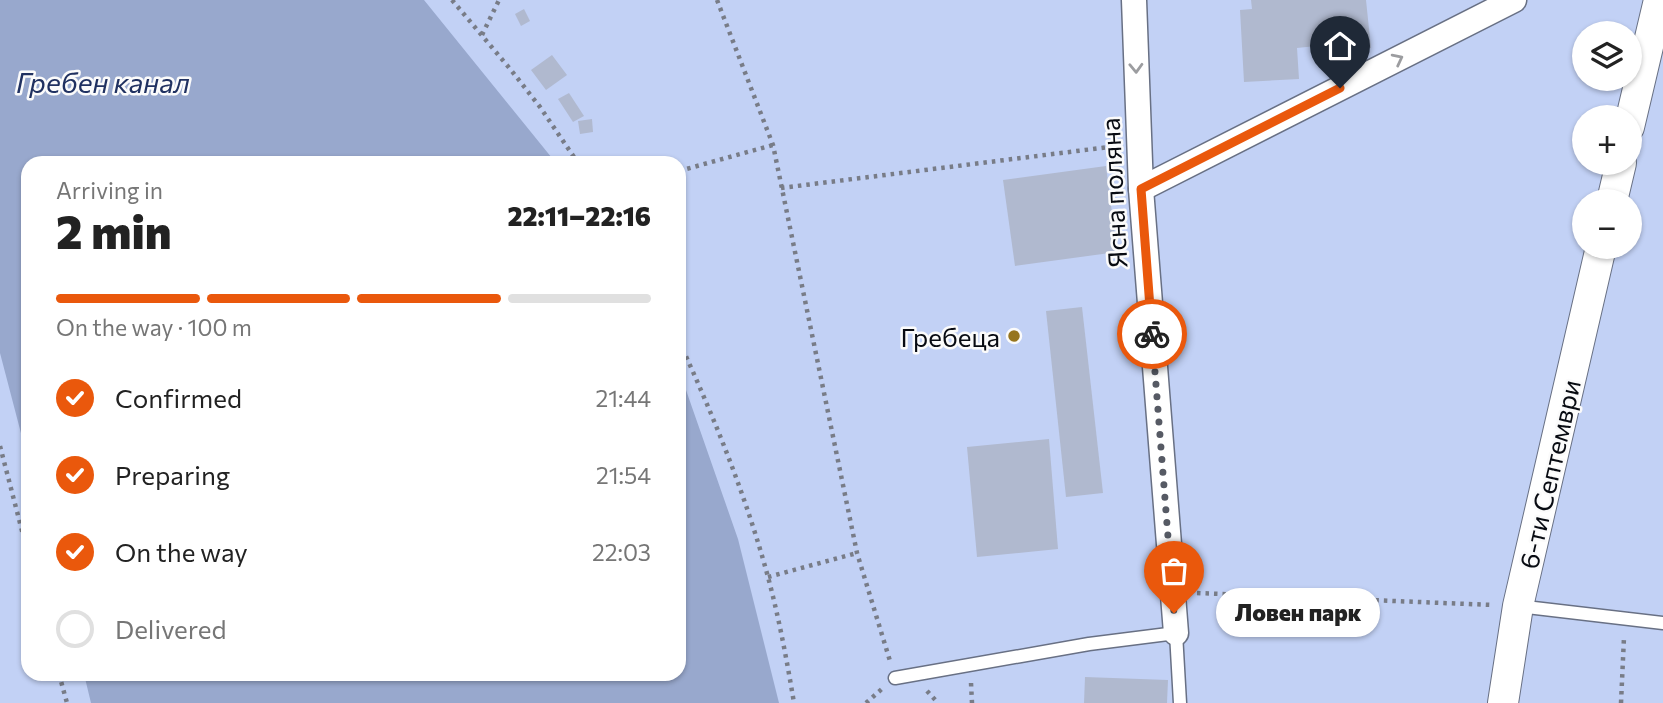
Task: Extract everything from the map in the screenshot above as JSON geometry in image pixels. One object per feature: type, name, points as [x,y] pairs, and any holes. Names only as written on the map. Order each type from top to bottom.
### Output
[{"type":"street","name":"Ясна поляна","points":[[1134,0],[1141,189],[1176,634]]},
{"type":"street","points":[[1141,189],[1514,0]]},
{"type":"street","points":[[1634,105],[1659,0]]},
{"type":"street","name":"6-ти Септември","points":[[1503,703],[1518,606],[1598,259]]},
{"type":"lane","points":[[1518,606],[1663,623]]},
{"type":"lane","points":[[895,678],[1089,644],[1176,634],[1180,703]]},
{"type":"path","points":[[452,0],[540,107],[573,156]]},
{"type":"path","points":[[482,35],[499,0]]},
{"type":"path","points":[[717,0],[773,145],[857,553],[895,678],[866,703]]},
{"type":"path","points":[[782,188],[1139,143]]},
{"type":"path","points":[[686,169],[773,145]]},
{"type":"path","points":[[686,356],[735,474],[768,577],[794,703]]},
{"type":"path","points":[[0,446],[21,527]]},
{"type":"path","points":[[768,577],[857,553]]},
{"type":"path","points":[[1172,592],[1518,606]]},
{"type":"path","points":[[1621,703],[1625,618]]},
{"type":"path","points":[[61,681],[66,703]]},
{"type":"shaded area","points":[[0,0],[1663,0],[1663,703],[0,703]]},
{"type":"water","name":"Гребен канал","points":[[0,0],[424,0],[550,156],[21,156],[21,433],[0,353]]},
{"type":"water","points":[[686,390],[738,539],[779,703],[91,703],[86,681],[686,681]]},
{"type":"building","points":[[1251,0],[1366,0],[1371,48],[1316,53],[1316,46],[1297,48],[1299,79],[1244,82],[1240,10],[1252,9]]},
{"type":"building","points":[[524,9],[530,21],[521,26],[515,14]]},
{"type":"building","points":[[552,55],[567,75],[546,90],[531,70]]},
{"type":"building","points":[[569,93],[584,116],[573,122],[558,99]]},
{"type":"building","points":[[592,119],[593,132],[580,134],[578,121]]},
{"type":"building","points":[[1106,166],[1117,252],[1015,266],[1003,180]]},
{"type":"building","points":[[1082,307],[1103,493],[1066,497],[1046,311]]},
{"type":"building","points":[[1049,439],[1058,549],[977,557],[967,447]]},
{"type":"building","points":[[1085,677],[1168,680],[1167,703],[1084,703]]},
{"type":"way so far","points":[[1152,334],[1174,613]]},
{"type":"place","name":"Гребеца","points":[[1014,336]]},
{"type":"place","name":"Ловен парк","points":[[1174,613]]},
{"type":"route","points":[[1152,334],[1141,189],[1340,88]]}]
